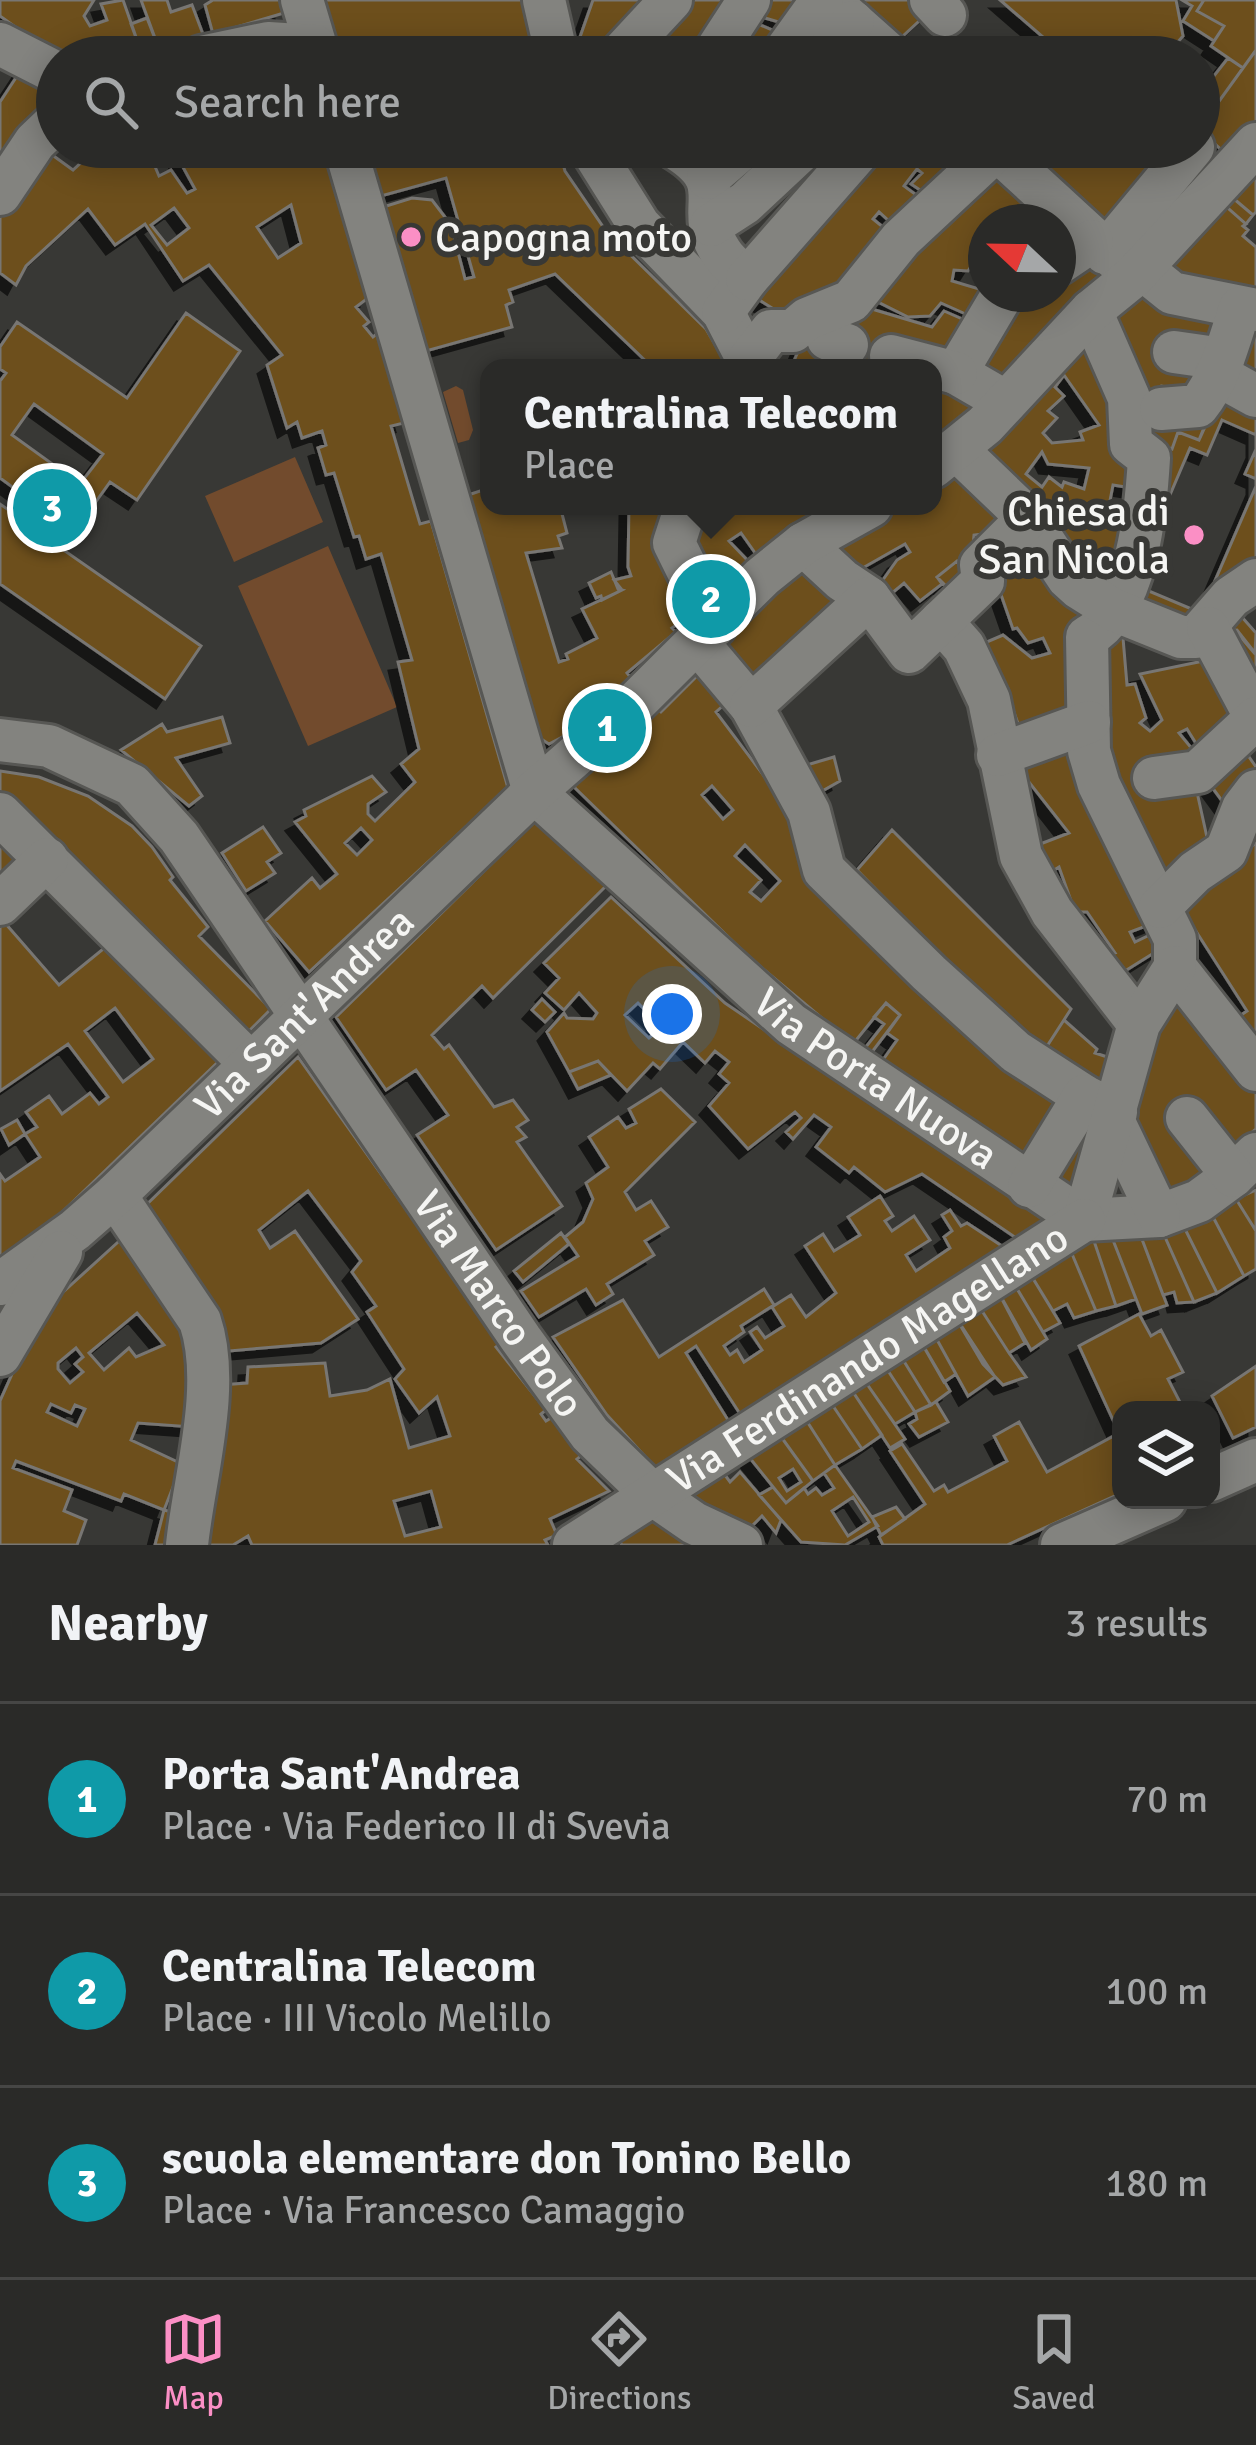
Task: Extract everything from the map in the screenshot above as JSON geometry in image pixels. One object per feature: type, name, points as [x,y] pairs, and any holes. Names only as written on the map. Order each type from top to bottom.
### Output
[{"type":"street","points":[[302,0],[312,36]]},
{"type":"street","points":[[637,36],[670,0]]},
{"type":"street","points":[[726,36],[746,7],[783,36]]},
{"type":"street","points":[[812,36],[834,7],[868,36]]},
{"type":"street","points":[[4,56],[36,66]]},
{"type":"street","points":[[0,194],[36,141]]},
{"type":"street","points":[[1106,261],[1244,158]]},
{"type":"street","points":[[351,168],[534,792]]},
{"type":"street","points":[[603,168],[639,225],[735,296]]},
{"type":"street","points":[[700,168],[749,359]]},
{"type":"street","points":[[711,225],[745,203],[782,168]]},
{"type":"street","points":[[735,296],[844,168]]},
{"type":"street","points":[[754,359],[771,332],[819,338],[807,319],[860,293],[901,239],[970,168]]},
{"type":"street","points":[[1015,168],[1106,261],[1172,293],[1248,309],[1198,406],[1143,408]]},
{"type":"street","points":[[1178,168],[1106,261],[1091,310],[1006,402],[945,458],[1028,518],[1068,578],[1114,610],[1181,637],[1196,637],[1208,628],[1231,597],[1256,580]]},
{"type":"street","points":[[1091,310],[1124,381],[1143,408]]},
{"type":"street","points":[[956,373],[992,312]]},
{"type":"street","points":[[1174,352],[1220,366],[1256,395]]},
{"type":"street","points":[[891,356],[902,359]]},
{"type":"street","points":[[942,369],[1006,402]]},
{"type":"street","points":[[1029,1186],[1094,1115],[1139,1024],[1175,967],[1175,939],[1099,785],[1090,752],[1087,638],[1098,632],[1125,592],[1146,513],[1149,458],[1132,444],[1143,408]]},
{"type":"street","points":[[683,515],[674,543],[707,634],[809,812],[824,870],[1016,1052],[1094,1115],[1159,1216]]},
{"type":"street","name":"Via Sant'Andrea","points":[[75,1230],[763,577],[803,544],[855,515]]},
{"type":"street","points":[[803,544],[869,598],[909,652],[983,581],[981,566],[1028,518]]},
{"type":"street","points":[[751,706],[869,598]]},
{"type":"street","points":[[941,621],[964,647],[989,700],[1021,856],[1052,912],[1139,1024]]},
{"type":"street","points":[[1154,778],[1198,772],[1251,733],[1208,628]]},
{"type":"street","points":[[998,755],[1089,722]]},
{"type":"street","name":"Via Marco Polo","points":[[0,740],[49,746],[132,785],[179,837],[590,1434],[652,1494],[694,1523],[741,1545]]},
{"type":"street","points":[[1198,772],[1226,851]]},
{"type":"street","points":[[1160,907],[1195,872],[1226,851],[1243,808],[1256,790]]},
{"type":"street","name":"Via Porta Nuova","points":[[534,792],[791,1024],[1084,1220]]},
{"type":"street","points":[[0,814],[250,1064]]},
{"type":"street","points":[[0,904],[47,859]]},
{"type":"street","points":[[1175,967],[1254,1063]]},
{"type":"street","points":[[1094,1115],[1084,1220],[1159,1216],[1199,1201],[1245,1165],[1187,1118]]},
{"type":"street","points":[[115,1195],[200,1321],[207,1341],[208,1388],[187,1545]]},
{"type":"street","name":"Via Ferdinando Magellano","points":[[584,1542],[1084,1220]]},
{"type":"street","points":[[0,1284],[75,1230]]},
{"type":"street","points":[[0,1355],[75,1230]]},
{"type":"street","points":[[1220,1476],[1256,1460]]},
{"type":"street","points":[[1062,1545],[1144,1509]]},
{"type":"shaded area","points":[[456,386],[463,390],[473,430],[469,440],[458,443],[443,392]]},
{"type":"shaded area","points":[[295,457],[323,522],[234,562],[205,496]]},
{"type":"shaded area","points":[[328,546],[397,707],[308,746],[238,586]]},
{"type":"building","points":[[0,0],[94,0],[84,16],[90,26],[107,20],[101,4],[123,0],[136,36],[36,36],[36,42],[0,16]]},
{"type":"building","points":[[141,0],[167,0],[171,12],[192,5],[204,36],[154,36]]},
{"type":"building","points":[[213,0],[280,0],[284,13],[213,34],[205,5]]},
{"type":"building","points":[[323,0],[525,0],[531,36],[333,36]]},
{"type":"building","points":[[593,0],[663,0],[629,36],[580,36]]},
{"type":"building","points":[[678,0],[745,0],[720,36],[646,36]]},
{"type":"building","points":[[754,0],[810,0],[799,28],[748,13]]},
{"type":"building","points":[[836,0],[922,0],[931,10],[903,36],[878,36]]},
{"type":"building","points":[[1000,0],[1176,0],[1183,36],[1042,36]]},
{"type":"building","points":[[1182,0],[1204,0],[1197,11],[1224,26],[1217,36],[1206,36],[1183,21],[1192,6]]},
{"type":"building","points":[[1204,0],[1256,0],[1256,50],[1243,68],[1220,52],[1218,36],[1224,26],[1197,11]]},
{"type":"building","points":[[147,18],[154,36],[135,36],[131,24]]},
{"type":"building","points":[[744,18],[786,36],[732,36]]},
{"type":"building","points":[[1256,50],[1256,122],[1228,156],[1220,149],[1220,100]]},
{"type":"building","points":[[1228,58],[1243,68],[1220,100],[1220,68]]},
{"type":"building","points":[[23,67],[36,76],[36,112],[0,166],[0,102]]},
{"type":"building","points":[[36,161],[36,168],[156,168],[159,176],[171,170],[187,193],[195,189],[184,168],[331,168],[368,298],[356,307],[369,322],[364,326],[373,337],[378,333],[404,423],[391,426],[420,524],[431,521],[508,788],[309,972],[265,921],[312,878],[320,888],[337,874],[295,822],[306,816],[304,810],[372,776],[386,792],[368,804],[368,814],[375,821],[415,782],[401,764],[419,749],[398,662],[412,660],[381,554],[366,559],[359,536],[354,537],[334,473],[326,475],[318,448],[326,445],[322,431],[302,438],[297,422],[287,428],[267,365],[282,355],[209,265],[183,281],[145,224],[115,245],[88,209],[26,266],[16,285],[0,273],[0,216]],"holes":[[[291,205],[301,243],[278,258],[257,227]],[[174,208],[189,228],[167,245],[151,225]],[[361,828],[372,840],[357,855],[345,843]]]},
{"type":"building","points":[[1256,161],[1256,212],[1253,215],[1227,193]]},
{"type":"building","points":[[372,168],[564,168],[606,231],[706,329],[724,359],[644,359],[555,274],[509,290],[513,302],[506,305],[512,327],[426,351],[383,207],[412,198],[432,200],[451,225],[465,279],[474,277],[446,178],[381,196]]},
{"type":"building","points":[[854,168],[956,168],[935,200],[911,184],[922,173],[917,169],[904,186],[930,205],[900,231],[879,212],[873,219],[894,236],[847,298],[780,313],[753,296]]},
{"type":"building","points":[[986,168],[1003,168],[1041,204],[968,204],[968,271],[954,270],[952,281],[968,286],[968,312],[981,312],[979,320],[941,303],[930,316],[908,317],[866,296]]},
{"type":"building","points":[[1027,168],[1167,168],[1106,243],[1076,214],[1076,204],[1065,204]]},
{"type":"building","points":[[1227,193],[1253,215],[1246,224],[1220,201]]},
{"type":"building","points":[[1220,201],[1246,224],[1243,236],[1256,247],[1256,306],[1159,270]]},
{"type":"building","points":[[1085,251],[1115,280],[1002,394],[963,369],[1001,312],[1076,312],[1076,257]]},
{"type":"building","points":[[1139,282],[1218,310],[1221,353],[1197,394],[1162,386],[1161,405],[1137,392],[1098,314]]},
{"type":"building","points":[[855,304],[932,327],[944,311],[969,322],[950,365],[942,365],[942,359],[795,359],[805,335]]},
{"type":"building","points":[[186,313],[240,351],[137,500],[110,482],[62,549],[201,646],[165,699],[0,584],[0,504],[10,511],[22,494],[0,478],[0,381],[6,373],[0,369],[0,347],[17,322],[127,398]],"holes":[[[34,404],[103,454],[80,484],[12,435]]]},
{"type":"building","points":[[1256,315],[1256,377],[1226,363]]},
{"type":"building","points":[[1093,325],[1125,397],[1128,418],[1123,448],[1140,457],[1142,490],[1120,586],[1090,580],[1070,569],[1062,544],[972,451],[1022,402],[1019,399]],"holes":[[[1064,375],[1099,425],[1080,432],[1083,440],[1052,443],[1043,433],[1057,418],[1048,411],[1064,396],[1055,387]],[[1042,452],[1048,464],[1089,468],[1084,489],[1064,482],[1062,487],[1049,477],[1042,487],[1026,474]],[[1113,485],[1132,488],[1132,493],[1125,492],[1122,513],[1108,511]]]},
{"type":"building","points":[[942,374],[996,400],[942,446]]},
{"type":"building","name":"Chiesa di San Nicola","points":[[1220,388],[1256,409],[1256,573],[1198,624],[1134,596],[1156,443],[1172,449],[1178,432],[1199,440]]},
{"type":"building","points":[[1137,412],[1209,418],[1199,440],[1178,432],[1172,449],[1156,443]]},
{"type":"building","name":"Chiesa di San Nicola","points":[[1222,420],[1256,435],[1256,449],[1245,474],[1256,479],[1256,486],[1201,613],[1132,584],[1190,448],[1207,455]]},
{"type":"building","points":[[957,462],[1020,521],[974,535],[972,557],[964,569],[957,561],[937,577],[942,584],[920,601],[904,583],[891,594],[880,584],[897,560],[910,552],[905,544],[845,578],[819,552],[887,515],[942,515],[942,473]]},
{"type":"building","points":[[480,491],[480,515],[562,515],[567,533],[558,536],[562,548],[526,553],[559,662],[597,638],[582,609],[622,590],[614,580],[631,576],[629,515],[679,515],[698,610],[672,628],[676,632],[627,673],[639,688],[598,718],[549,744],[538,737],[468,495]]},
{"type":"building","points":[[691,515],[822,515],[758,557],[741,533],[729,541],[750,563],[708,599],[680,539]]},
{"type":"building","points":[[1025,526],[1088,624],[1083,712],[1021,732],[1000,673],[982,644],[1003,635],[1032,658],[1050,653],[1043,638],[1028,643],[1013,629],[990,563]]},
{"type":"building","points":[[811,558],[856,595],[753,690],[718,652]]},
{"type":"building","points":[[957,561],[974,580],[955,595],[937,577]]},
{"type":"building","points":[[611,572],[622,590],[602,600],[596,598],[589,583]]},
{"type":"building","points":[[1241,616],[1256,633],[1255,653],[1237,630],[1225,631]]},
{"type":"building","points":[[1233,628],[1256,655],[1256,697],[1225,631]]},
{"type":"building","points":[[1123,638],[1127,685],[1135,684],[1146,718],[1140,723],[1150,731],[1162,720],[1140,674],[1218,658],[1246,708],[1197,745],[1187,729],[1179,733],[1193,750],[1210,851],[1168,889],[1098,744],[1096,641]]},
{"type":"building","points":[[706,667],[726,703],[716,712],[813,841],[1071,1097],[1031,1163],[880,1064],[897,1040],[887,1033],[900,1015],[886,1003],[853,1044],[749,957],[573,786],[653,704],[661,712]],"holes":[[[712,786],[733,810],[723,819],[702,795]],[[745,845],[780,881],[761,901],[750,892],[761,880],[735,856]]]},
{"type":"building","points":[[222,717],[230,743],[176,758],[202,796],[189,806],[121,750],[162,724],[167,732]]},
{"type":"building","points":[[1057,744],[1085,755],[1154,923],[1130,932],[1135,942],[1158,931],[1165,946],[1117,976],[1101,957],[1115,953],[1087,912],[1075,912],[1059,867],[1043,877],[1035,846],[1069,833],[1021,772]]},
{"type":"building","points":[[1245,751],[1256,767],[1256,776],[1225,805],[1206,779]]},
{"type":"building","points":[[834,757],[840,781],[815,795],[793,769]]},
{"type":"building","points":[[0,771],[39,777],[88,796],[132,826],[208,927],[199,936],[271,1009],[244,1036],[0,794]]},
{"type":"building","points":[[539,817],[606,886],[493,998],[482,986],[432,1035],[444,1049],[449,1045],[494,1107],[513,1100],[528,1120],[517,1127],[526,1137],[517,1142],[562,1206],[496,1250],[417,1135],[448,1115],[416,1070],[386,1090],[336,1017]]},
{"type":"building","points":[[263,827],[281,853],[267,862],[275,873],[246,891],[222,853]]},
{"type":"building","points":[[892,830],[1071,1009],[1040,1057],[857,870]]},
{"type":"building","points":[[0,832],[28,859],[0,888]]},
{"type":"building","points":[[1256,843],[1256,1046],[1232,1021],[1247,1011],[1176,900]]},
{"type":"building","points":[[611,897],[725,1003],[1050,1224],[1022,1242],[922,1174],[885,1192],[854,1167],[849,1173],[816,1147],[831,1127],[814,1115],[793,1139],[786,1132],[801,1118],[795,1112],[748,1149],[709,1106],[729,1083],[719,1074],[729,1062],[715,1051],[705,1063],[683,1042],[660,1069],[653,1063],[627,1091],[598,1061],[569,1072],[547,1032],[564,1013],[567,1018],[593,1019],[597,1013],[579,993],[564,1010],[545,993],[559,978],[544,963]],"holes":[[[638,1003],[656,1021],[655,1033],[649,1038],[625,1015]]]},
{"type":"building","points":[[5,923],[59,985],[108,945],[221,1059],[56,1218],[0,1261],[0,1174],[5,1181],[40,1157],[25,1134],[37,1127],[26,1112],[49,1096],[62,1114],[90,1093],[99,1104],[108,1097],[68,1044],[0,1091],[0,927]],"holes":[[[115,1008],[153,1059],[123,1082],[85,1031]]]},
{"type":"building","points":[[1182,990],[1256,1090],[1256,1129],[1193,1183],[1158,1196],[1125,1128],[1154,1019]]},
{"type":"building","points":[[542,999],[555,1012],[545,1022],[532,1010]]},
{"type":"building","points":[[886,1003],[900,1015],[872,1052],[865,1048],[884,1024],[874,1017]]},
{"type":"building","points":[[1064,1020],[1097,1049],[1095,1053],[1120,1061],[1110,1096],[1040,1057]]},
{"type":"building","points":[[298,1057],[501,1343],[496,1347],[546,1410],[541,1414],[546,1421],[551,1418],[582,1455],[577,1459],[609,1491],[550,1519],[557,1535],[545,1540],[548,1545],[252,1545],[248,1536],[233,1545],[199,1545],[220,1385],[247,1383],[248,1367],[325,1363],[330,1396],[367,1390],[390,1379],[409,1448],[450,1436],[437,1397],[419,1413],[395,1379],[404,1369],[367,1312],[376,1306],[352,1272],[361,1261],[308,1191],[259,1230],[270,1248],[295,1231],[358,1319],[321,1343],[218,1352],[139,1212]],"holes":[[[431,1491],[441,1527],[405,1536],[394,1501]]]},
{"type":"building","points":[[598,1061],[611,1075],[578,1089],[569,1072]]},
{"type":"building","points":[[661,1089],[695,1122],[625,1192],[636,1210],[651,1201],[668,1227],[645,1241],[654,1255],[607,1284],[613,1294],[596,1305],[586,1289],[539,1317],[521,1291],[578,1256],[565,1237],[583,1222],[593,1199],[586,1183],[608,1167],[589,1137],[618,1117],[626,1128],[636,1123],[629,1109]]},
{"type":"building","points":[[1089,1108],[1104,1117],[1082,1194],[1049,1174]]},
{"type":"building","points":[[17,1120],[25,1134],[9,1145],[1,1129]]},
{"type":"building","points":[[1256,1190],[1256,1231],[1236,1199]]},
{"type":"building","points":[[880,1196],[893,1216],[885,1221],[892,1231],[914,1216],[930,1240],[906,1255],[916,1271],[950,1248],[944,1237],[952,1231],[942,1215],[950,1210],[961,1226],[967,1223],[1008,1250],[744,1420],[696,1346],[686,1353],[733,1428],[662,1475],[607,1415],[553,1337],[623,1300],[659,1357],[764,1289],[774,1305],[741,1326],[744,1332],[724,1346],[730,1355],[737,1350],[744,1362],[762,1350],[750,1332],[757,1327],[765,1338],[784,1326],[772,1307],[791,1295],[806,1317],[836,1293],[805,1246],[823,1234],[834,1251],[860,1235],[848,1217]]},
{"type":"building","points":[[1236,1199],[1256,1231],[1256,1269],[1244,1276],[1211,1213]]},
{"type":"building","points":[[1211,1213],[1244,1276],[1217,1293],[1182,1223]]},
{"type":"building","points":[[1182,1223],[1217,1293],[1194,1302],[1161,1228]]},
{"type":"building","points":[[1161,1228],[1194,1302],[1177,1303],[1174,1292],[1163,1295],[1140,1234]]},
{"type":"building","points":[[128,1233],[189,1328],[192,1427],[138,1423],[131,1440],[182,1464],[164,1510],[124,1494],[121,1501],[16,1461],[13,1468],[72,1490],[64,1511],[86,1520],[77,1545],[0,1545],[0,1401],[39,1314]],"holes":[[[137,1313],[164,1345],[136,1357],[129,1348],[104,1370],[89,1353]],[[76,1348],[83,1357],[75,1364],[83,1372],[70,1383],[58,1363]],[[51,1404],[71,1413],[75,1405],[85,1409],[77,1426],[47,1412]]]},
{"type":"building","points":[[561,1233],[569,1244],[523,1282],[514,1271]]},
{"type":"building","points":[[1140,1234],[1167,1305],[1142,1314],[1113,1240]]},
{"type":"building","points":[[1113,1240],[1136,1299],[1116,1306],[1094,1241]]},
{"type":"building","points":[[1094,1241],[1116,1306],[1096,1311],[1067,1242]]},
{"type":"building","points":[[1067,1242],[1096,1311],[1074,1318],[1067,1304],[1053,1311],[1026,1267]]},
{"type":"building","points":[[1026,1267],[1060,1323],[1043,1332],[1010,1277]]},
{"type":"building","points":[[1010,1277],[1047,1339],[1031,1350],[995,1286]]},
{"type":"building","points":[[995,1286],[1025,1343],[1009,1353],[975,1300]]},
{"type":"building","points":[[975,1300],[1026,1377],[1003,1385],[983,1364],[953,1313]]},
{"type":"building","points":[[953,1313],[995,1377],[968,1396],[930,1327]]},
{"type":"building","points":[[1139,1314],[1151,1336],[1161,1330],[1183,1372],[1168,1379],[1179,1401],[1112,1401],[1112,1418],[1079,1346]]},
{"type":"building","points":[[930,1327],[956,1374],[944,1382],[917,1335]]},
{"type":"building","points":[[917,1335],[950,1391],[931,1405],[897,1350]]},
{"type":"building","points":[[897,1350],[931,1405],[915,1412],[881,1360]]},
{"type":"building","points":[[881,1360],[915,1412],[895,1424],[860,1374]]},
{"type":"building","points":[[1256,1366],[1256,1427],[1233,1438],[1220,1412],[1220,1401],[1212,1396]]},
{"type":"building","points":[[860,1374],[905,1439],[890,1448],[847,1383]]},
{"type":"building","points":[[847,1383],[882,1435],[862,1449],[827,1397]]},
{"type":"building","points":[[827,1397],[862,1449],[835,1465],[801,1412]]},
{"type":"building","points":[[936,1402],[948,1422],[919,1437],[909,1424],[917,1419],[915,1412]]},
{"type":"building","points":[[801,1412],[835,1465],[813,1481],[774,1427]]},
{"type":"building","points":[[1019,1422],[1047,1472],[1112,1437],[1112,1497],[1007,1545],[883,1545],[879,1537],[925,1504],[890,1451],[902,1444],[934,1491],[944,1485],[948,1492],[1007,1461],[994,1436]]},
{"type":"building","points":[[774,1427],[813,1481],[786,1503],[741,1447]]},
{"type":"building","points":[[717,1464],[730,1482],[740,1472],[781,1520],[776,1533],[762,1516],[749,1529],[684,1494]]},
{"type":"building","points":[[835,1465],[878,1526],[845,1545],[801,1542],[759,1495],[773,1487],[786,1503],[804,1488],[808,1494],[816,1488],[822,1495],[834,1488],[824,1473]]},
{"type":"building","points":[[793,1469],[801,1482],[787,1491],[779,1478]]},
{"type":"building","points":[[853,1497],[869,1522],[848,1536],[832,1511]]},
{"type":"building","points":[[896,1507],[905,1519],[881,1535],[872,1517]]},
{"type":"building","points":[[164,1510],[179,1514],[177,1545],[155,1545]]},
{"type":"building","points":[[652,1520],[692,1545],[622,1545],[618,1540]]},
{"type":"place","name":"Capogna moto","points":[[411,237]]},
{"type":"place","name":"scuola elementare don Tonino Bello","points":[[52,508]]},
{"type":"place","name":"Chiesa di San Nicola","points":[[1194,535]]},
{"type":"place","name":"Centralina Telecom","points":[[711,599]]},
{"type":"place","name":"Porta Sant'Andrea","points":[[607,728]]}]
